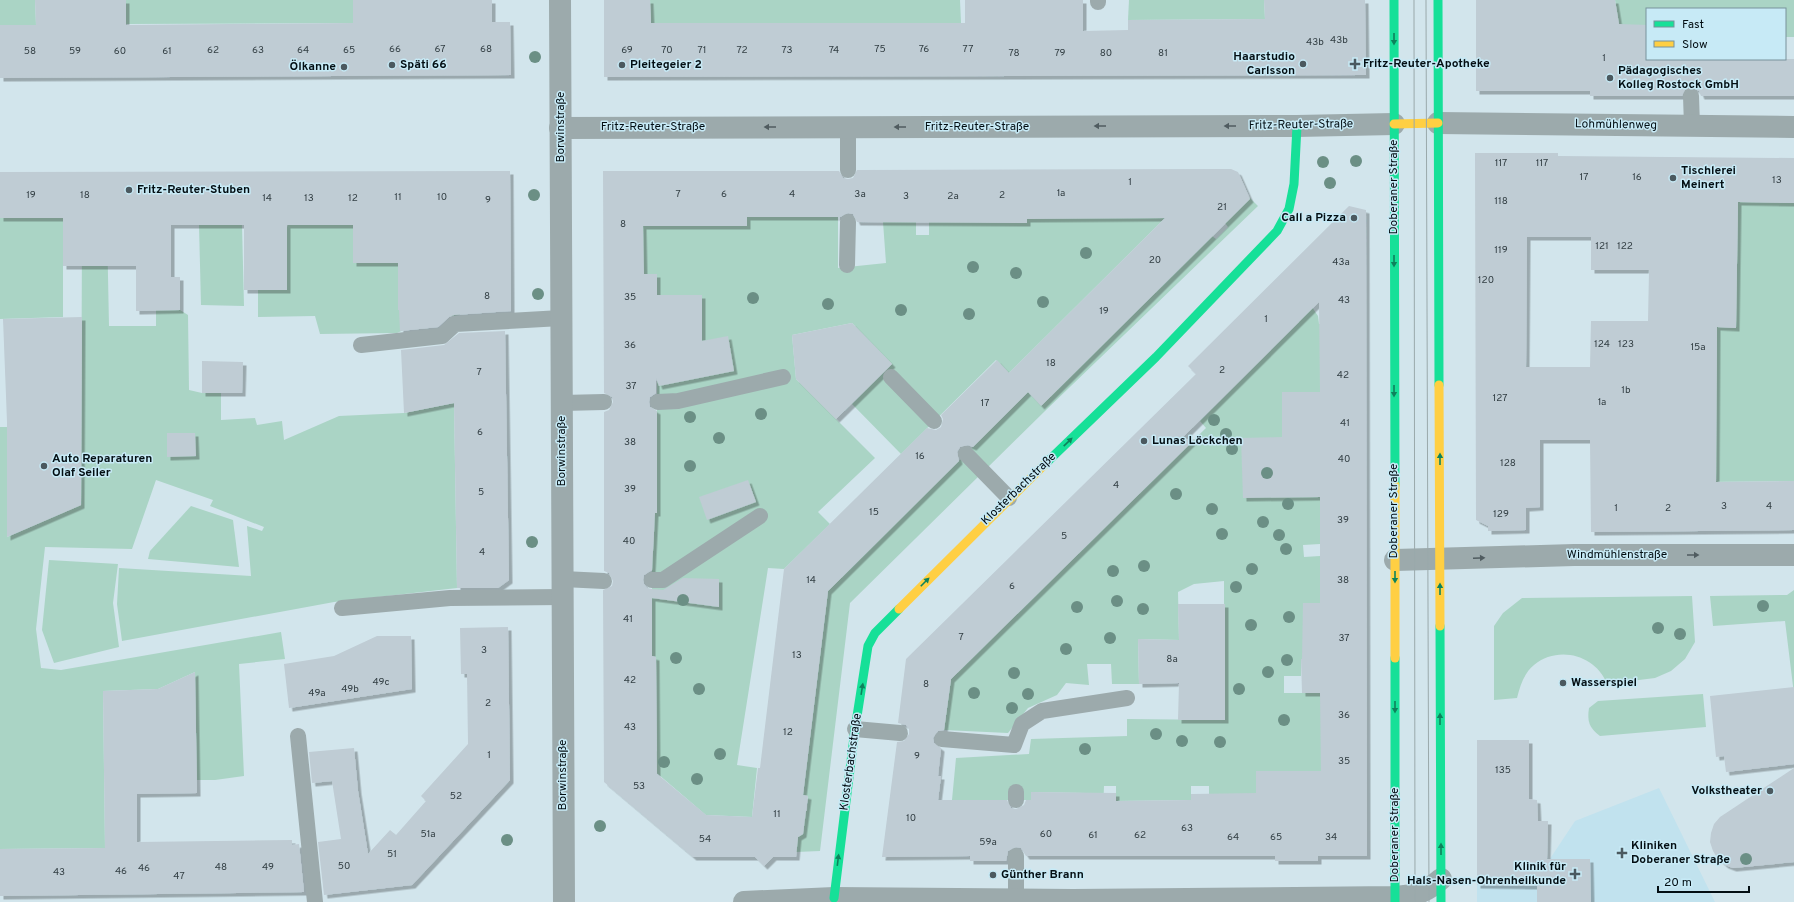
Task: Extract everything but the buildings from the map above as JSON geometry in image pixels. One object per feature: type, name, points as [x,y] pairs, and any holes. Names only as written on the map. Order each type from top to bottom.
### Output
[{"type":"street","name":"Borwinstraße","points":[[560,0],[564,902]]},
{"type":"street","name":"Doberaner Straße","points":[[1394,0],[1395,900],[1429,890],[1441,879]]},
{"type":"street","points":[[1438,0],[1441,902]]},
{"type":"street","name":"Doberaner Straße","points":[[1394,124],[1438,123]]},
{"type":"street","name":"Lohmühlenweg","points":[[1438,123],[1794,127]]},
{"type":"street","name":"Fritz-Reuter-Straße","points":[[560,128],[1297,126],[1394,124]]},
{"type":"street","name":"Klosterbachstraße","points":[[834,898],[855,729],[868,646],[875,633],[1009,498],[1156,357],[1277,231],[1289,208],[1294,184],[1297,126]]},
{"type":"street","name":"Windmühlenstraße","points":[[1394,560],[1574,555],[1794,555]]},
{"type":"street","points":[[744,902],[834,898],[1104,901],[1395,900]]},
{"type":"lane","points":[[1691,96],[1692,126]]},
{"type":"lane","points":[[848,127],[848,170]]},
{"type":"lane","points":[[848,222],[848,265]]},
{"type":"lane","points":[[361,345],[442,336],[455,324],[561,318]]},
{"type":"lane","points":[[658,402],[678,400],[783,377]]},
{"type":"lane","points":[[891,377],[934,421]]},
{"type":"lane","points":[[562,403],[604,402]]},
{"type":"lane","points":[[966,454],[1009,498]]},
{"type":"lane","points":[[652,580],[663,580],[760,516]]},
{"type":"lane","points":[[342,608],[563,588],[604,581]]},
{"type":"lane","points":[[942,738],[1014,745],[1022,724],[1042,711],[1127,698]]},
{"type":"lane","points":[[855,729],[900,733]]},
{"type":"lane","points":[[298,736],[315,902]]},
{"type":"lane","points":[[1016,856],[1016,900]]},
{"type":"shaded area","name":"Kliniken Doberaner Straße","points":[[1659,788],[1715,902],[1477,902],[1477,885],[1532,886],[1575,821]]},
{"type":"green space","points":[[0,0],[35,0],[36,25],[0,25]]},
{"type":"green space","points":[[126,0],[353,0],[353,23],[126,24]]},
{"type":"green space","points":[[650,0],[960,0],[961,23],[651,23]]},
{"type":"green space","points":[[1129,0],[1264,0],[1265,19],[1128,20]]},
{"type":"green space","points":[[1615,0],[1794,0],[1794,37],[1786,37],[1786,8],[1646,8],[1646,25],[1619,25]]},
{"type":"green space","points":[[1165,194],[1165,218],[1009,373],[996,360],[901,454],[852,404],[892,364],[852,323],[792,335],[796,379],[875,458],[818,512],[830,524],[784,569],[768,568],[737,765],[757,768],[752,817],[706,815],[645,763],[657,751],[656,657],[652,656],[652,570],[647,551],[653,551],[654,531],[647,513],[657,513],[657,274],[643,274],[643,217],[838,217],[838,268],[886,263],[883,222],[916,221],[916,235],[929,235],[929,221],[1026,223],[1027,219]]},
{"type":"green space","points":[[1248,196],[1258,206],[1045,411],[850,603],[820,851],[796,852],[798,837],[803,834],[804,825],[800,822],[801,811],[807,811],[808,796],[803,795],[828,591],[1028,392],[1042,405],[1212,236],[1216,239],[1228,227],[1225,223]]},
{"type":"green space","points":[[1738,202],[1794,203],[1794,481],[1700,482],[1666,453],[1716,453],[1717,327],[1736,328]]},
{"type":"green space","points":[[0,218],[63,218],[63,317],[0,319]]},
{"type":"green space","points":[[199,225],[242,225],[244,306],[201,305]]},
{"type":"green space","points":[[288,225],[353,225],[376,250],[461,272],[460,315],[428,319],[397,333],[320,334],[315,316],[258,317],[258,290]]},
{"type":"green space","points":[[82,226],[107,226],[109,326],[156,326],[156,310],[180,310],[188,315],[189,390],[202,393],[221,393],[221,420],[255,418],[257,425],[282,421],[284,440],[339,416],[404,413],[454,403],[457,588],[334,602],[122,641],[117,604],[119,568],[251,576],[247,526],[262,531],[264,527],[210,506],[213,500],[156,480],[132,549],[45,547],[36,629],[41,668],[61,670],[281,632],[285,659],[239,664],[244,776],[215,780],[197,780],[195,672],[158,689],[103,691],[105,848],[0,849],[0,427],[7,427],[7,537],[81,505]]},
{"type":"green space","points":[[1308,301],[1318,316],[1319,324],[1322,324],[1320,392],[1282,392],[1282,400],[1320,497],[1320,544],[1303,545],[1304,557],[1320,556],[1321,659],[1301,659],[1301,676],[1284,676],[1284,693],[1321,693],[1322,785],[1256,771],[1256,797],[1209,794],[1209,786],[1191,786],[1191,800],[1116,801],[1116,786],[1104,786],[1103,813],[1086,793],[1031,792],[1031,800],[952,800],[956,758],[1029,754],[1031,739],[1127,736],[1127,719],[1224,720],[1224,581],[1194,584],[1178,592],[1179,640],[1138,639],[1139,684],[1112,684],[1111,664],[1087,664],[1089,685],[1066,683],[1057,695],[1028,708],[1008,733],[944,730],[951,679],[1206,428],[1200,421],[1299,322],[1293,316]]},
{"type":"green space","points":[[191,506],[233,520],[239,567],[148,559],[150,551]]},
{"type":"green space","points":[[49,560],[118,564],[113,603],[119,647],[54,663],[42,630]]},
{"type":"green space","points":[[1794,590],[1794,694],[1785,621],[1713,626],[1710,596],[1787,595]]},
{"type":"green space","points":[[1692,596],[1695,642],[1685,659],[1671,671],[1655,678],[1607,684],[1602,674],[1585,660],[1575,656],[1554,655],[1544,659],[1531,668],[1523,680],[1517,698],[1494,700],[1494,626],[1503,613],[1522,598]]},
{"type":"green space","points":[[1703,694],[1706,727],[1600,736],[1591,727],[1588,717],[1589,708],[1598,701]]},
{"type":"tram line","points":[[1414,0],[1415,902]]},
{"type":"tram line","points":[[1426,0],[1429,902]]},
{"type":"traffic: fast","points":[[1394,0],[1395,485]]},
{"type":"traffic: fast","points":[[1438,0],[1439,385]]},
{"type":"traffic: fast","points":[[1044,465],[1156,357],[1277,231],[1289,209],[1294,184],[1297,126]]},
{"type":"traffic: fast","points":[[834,898],[855,729],[868,646],[875,633],[899,609]]},
{"type":"traffic: fast","points":[[1440,626],[1441,902]]},
{"type":"traffic: fast","points":[[1395,658],[1395,902]]},
{"type":"traffic: slow","points":[[1394,124],[1438,123]]},
{"type":"traffic: slow","points":[[1439,385],[1440,626]]},
{"type":"traffic: slow","points":[[899,609],[1044,465]]},
{"type":"traffic: slow","points":[[1395,485],[1395,658]]},
{"type":"place","name":"Haarstudio Carlsson","points":[[1303,64]]},
{"type":"place","name":"Fritz-Reuter-Apotheke","points":[[1355,64]]},
{"type":"place","name":"Späti 66","points":[[392,65]]},
{"type":"place","name":"Pleitegeier 2","points":[[622,65]]},
{"type":"place","name":"Ölkanne","points":[[344,67]]},
{"type":"place","name":"Pädagogisches Kolleg Rostock GmbH","points":[[1610,78]]},
{"type":"place","name":"Tischlerei Meinert","points":[[1673,178]]},
{"type":"place","name":"Fritz-Reuter-Stuben","points":[[129,190]]},
{"type":"place","name":"Call a Pizza","points":[[1354,218]]},
{"type":"place","name":"Lunas Löckchen","points":[[1144,441]]},
{"type":"place","name":"Auto Reparaturen Olaf Seiler","points":[[44,466]]},
{"type":"place","name":"Wasserspiel","points":[[1563,683]]},
{"type":"place","name":"Volkstheater","points":[[1770,791]]},
{"type":"place","name":"Kliniken Doberaner Straße","points":[[1622,853]]},
{"type":"place","name":"Klinik für Hals-Nasen-Ohrenheilkunde","points":[[1575,874]]},
{"type":"place","name":"Günther Brann","points":[[993,875]]}]
